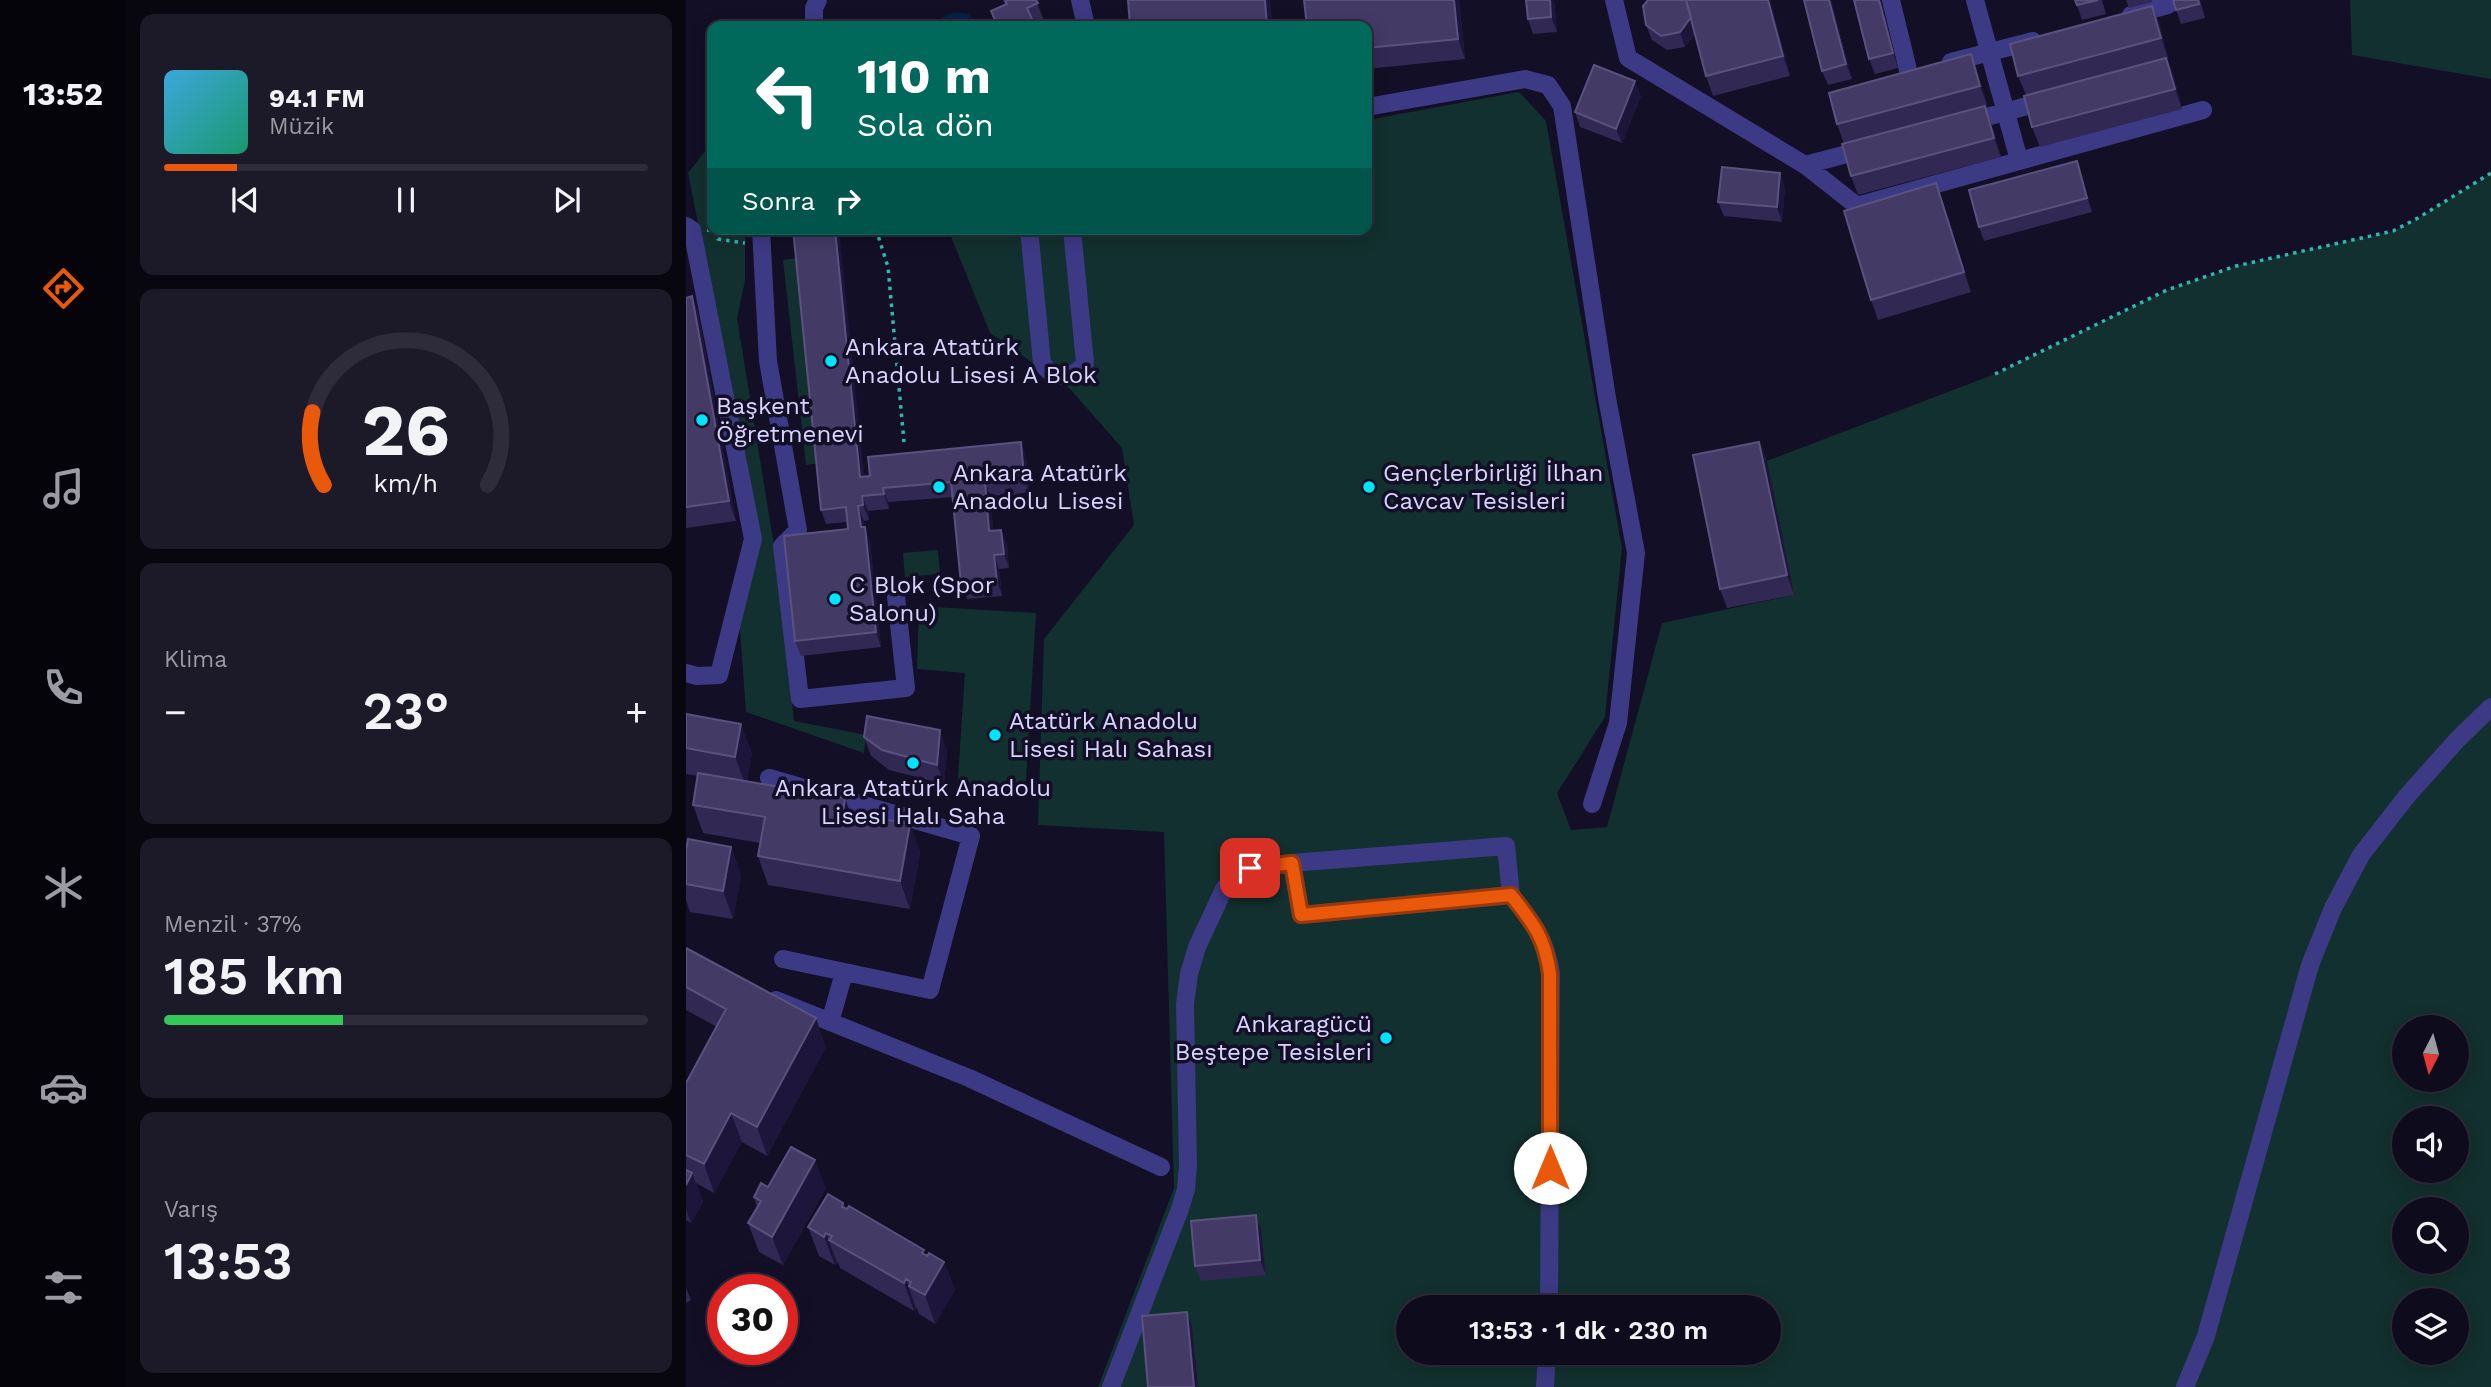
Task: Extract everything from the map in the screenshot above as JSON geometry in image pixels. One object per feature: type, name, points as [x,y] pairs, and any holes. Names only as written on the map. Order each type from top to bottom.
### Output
[{"type":"street","points":[[814,21],[814,8],[818,0]]},
{"type":"street","points":[[1080,0],[1085,21]]},
{"type":"street","points":[[1614,0],[1628,58],[1805,165],[1857,206],[2203,110]]},
{"type":"street","points":[[1891,0],[1916,72],[2054,35]]},
{"type":"street","points":[[1975,0],[2019,160]]},
{"type":"street","points":[[2117,19],[2168,3]]},
{"type":"street","points":[[1372,106],[1525,79],[1548,85],[1562,106],[1607,398],[1636,553],[1619,723],[1592,804]]},
{"type":"street","points":[[1952,126],[2069,95]]},
{"type":"street","points":[[1805,165],[1885,144]]},
{"type":"street","points":[[686,673],[697,676],[719,675],[753,539],[689,228]]},
{"type":"street","points":[[1030,235],[1042,363],[1051,373],[1064,376],[1076,372],[1084,363],[1073,235]]},
{"type":"street","points":[[761,237],[768,361],[798,530],[782,546],[800,699],[906,688],[896,597]]},
{"type":"street","points":[[2185,1387],[2206,1336],[2310,965],[2333,908],[2361,855],[2407,796],[2491,707]]},
{"type":"street","points":[[769,778],[971,836],[930,990],[783,959]]},
{"type":"street","points":[[1113,1385],[1186,1189],[1188,1166],[1185,1004],[1189,974],[1197,947],[1224,889],[1233,875],[1250,868],[1506,846],[1511,895],[1547,948],[1550,974],[1549,1295]]},
{"type":"street","points":[[1292,863],[1301,915],[1511,895]]},
{"type":"street","points":[[830,1021],[844,973]]},
{"type":"street","points":[[755,990],[969,1078],[1161,1167]]},
{"type":"street","points":[[1545,1387],[1546,1365]]},
{"type":"path","points":[[1995,374],[2167,290],[2236,266],[2393,231],[2491,173]]},
{"type":"path","points":[[689,228],[707,230]]},
{"type":"path","points":[[717,235],[718,239],[761,237]]},
{"type":"path","points":[[878,235],[888,267],[904,442]]},
{"type":"green space","points":[[2350,0],[2491,0],[2491,79],[2352,55]]},
{"type":"green space","points":[[1519,92],[1546,121],[1622,548],[1605,717],[1557,793],[1571,830],[1607,827],[1662,623],[1794,595],[1767,461],[1995,374],[2167,290],[2236,266],[2393,231],[2491,173],[2491,1387],[1098,1387],[1174,1188],[1164,832],[1038,825],[1044,639],[1134,525],[1122,448],[1070,389],[990,333],[950,235],[1372,235],[1372,119]]},
{"type":"green space","points":[[707,148],[707,235],[745,235],[745,281],[737,318],[776,558],[794,721],[866,735],[864,753],[746,712],[739,617],[761,541],[688,173]]},
{"type":"green space","points":[[798,258],[821,463],[806,465],[783,260]]},
{"type":"green space","points":[[938,550],[940,574],[905,577],[903,553]]},
{"type":"green space","points":[[919,606],[1036,613],[1025,796],[957,792],[965,673],[917,669]]},
{"type":"water","points":[[954,12],[968,14],[976,21],[939,21]]},
{"type":"building","points":[[1005,0],[1036,0],[1038,3],[1027,8],[1033,21],[993,21],[995,20],[991,11],[1007,4]]},
{"type":"building","points":[[1128,0],[1265,0],[1267,21],[1130,21]]},
{"type":"building","points":[[1304,0],[1454,0],[1458,39],[1372,48],[1372,21],[1306,21]]},
{"type":"building","points":[[1526,0],[1550,0],[1551,17],[1528,19]]},
{"type":"building","points":[[1648,0],[1686,0],[1691,17],[1680,32],[1661,36],[1646,25],[1643,6]]},
{"type":"building","points":[[1686,0],[1768,0],[1783,56],[1706,76]]},
{"type":"building","points":[[1804,0],[1829,0],[1846,64],[1822,71]]},
{"type":"building","points":[[1854,0],[1879,0],[1893,53],[1869,59]]},
{"type":"building","points":[[2075,0],[2098,0],[2077,5]]},
{"type":"building","points":[[2173,0],[2198,0],[2199,4],[2176,10]]},
{"type":"building","points":[[2152,6],[2161,38],[2018,76],[2010,44]]},
{"type":"building","points":[[1971,54],[1980,86],[1837,124],[1829,93]]},
{"type":"building","points":[[2166,58],[2175,89],[2032,127],[2024,96]]},
{"type":"building","points":[[1594,65],[1635,81],[1616,129],[1575,112]]},
{"type":"building","points":[[1985,106],[1994,138],[1851,176],[1842,144]]},
{"type":"building","points":[[2077,161],[2087,198],[1979,227],[1969,190]]},
{"type":"building","points":[[1722,167],[1780,173],[1777,207],[1718,202]]},
{"type":"building","points":[[1936,183],[1964,272],[1871,300],[1844,211]]},
{"type":"building","points":[[794,235],[836,235],[860,477],[870,476],[868,457],[1021,442],[1024,477],[993,483],[985,481],[989,531],[1001,530],[1004,554],[994,555],[997,581],[961,584],[951,482],[883,488],[884,494],[862,496],[863,505],[858,506],[861,527],[865,527],[876,632],[795,641],[784,536],[848,529],[846,507],[821,510]]},
{"type":"building","name":"Başkent Öğretmenevi","points":[[692,296],[729,501],[686,507],[686,298]]},
{"type":"building","points":[[1759,442],[1787,575],[1720,589],[1693,455]]},
{"type":"building","points":[[686,714],[741,724],[735,757],[686,748]]},
{"type":"building","points":[[867,716],[940,730],[937,765],[882,750],[864,737]]},
{"type":"building","points":[[698,773],[845,798],[843,812],[910,824],[900,881],[758,856],[765,817],[693,805]]},
{"type":"building","points":[[688,839],[731,847],[723,891],[686,884]]},
{"type":"building","points":[[686,948],[816,1018],[757,1127],[731,1113],[704,1164],[686,1155],[686,1083],[726,1009],[686,987]]},
{"type":"building","points":[[791,1147],[815,1160],[772,1237],[748,1223],[761,1201],[754,1197],[761,1183],[768,1187]]},
{"type":"building","points":[[686,1170],[692,1173],[686,1185]]},
{"type":"building","points":[[828,1194],[843,1203],[842,1207],[847,1209],[849,1206],[924,1250],[922,1253],[927,1256],[929,1253],[944,1262],[925,1295],[909,1286],[911,1282],[906,1279],[904,1283],[829,1240],[832,1236],[826,1233],[824,1237],[808,1227]]},
{"type":"building","points":[[1256,1215],[1260,1260],[1195,1266],[1191,1221]]},
{"type":"building","points":[[1187,1312],[1194,1387],[1148,1387],[1142,1316]]},
{"type":"place","name":"Ankara Atatürk Anadolu Lisesi A Blok","points":[[831,361]]},
{"type":"place","name":"Başkent Öğretmenevi","points":[[702,420]]},
{"type":"place","name":"Ankara Atatürk Anadolu Lisesi","points":[[939,487]]},
{"type":"place","name":"Gençlerbirliği İlhan Cavcav Tesisleri","points":[[1369,487]]},
{"type":"place","name":"C Blok (Spor Salonu)","points":[[835,599]]},
{"type":"place","name":"Atatürk Anadolu Lisesi Halı Sahası","points":[[995,735]]},
{"type":"place","name":"Ankara Atatürk Anadolu Lisesi Halı Saha","points":[[913,763]]},
{"type":"place","name":"Ankaragücü Beştepe Tesisleri","points":[[1386,1038]]},
{"type":"route","points":[[1250,868],[1292,863],[1301,915],[1511,895],[1547,948],[1550,974],[1550,1168]]}]
